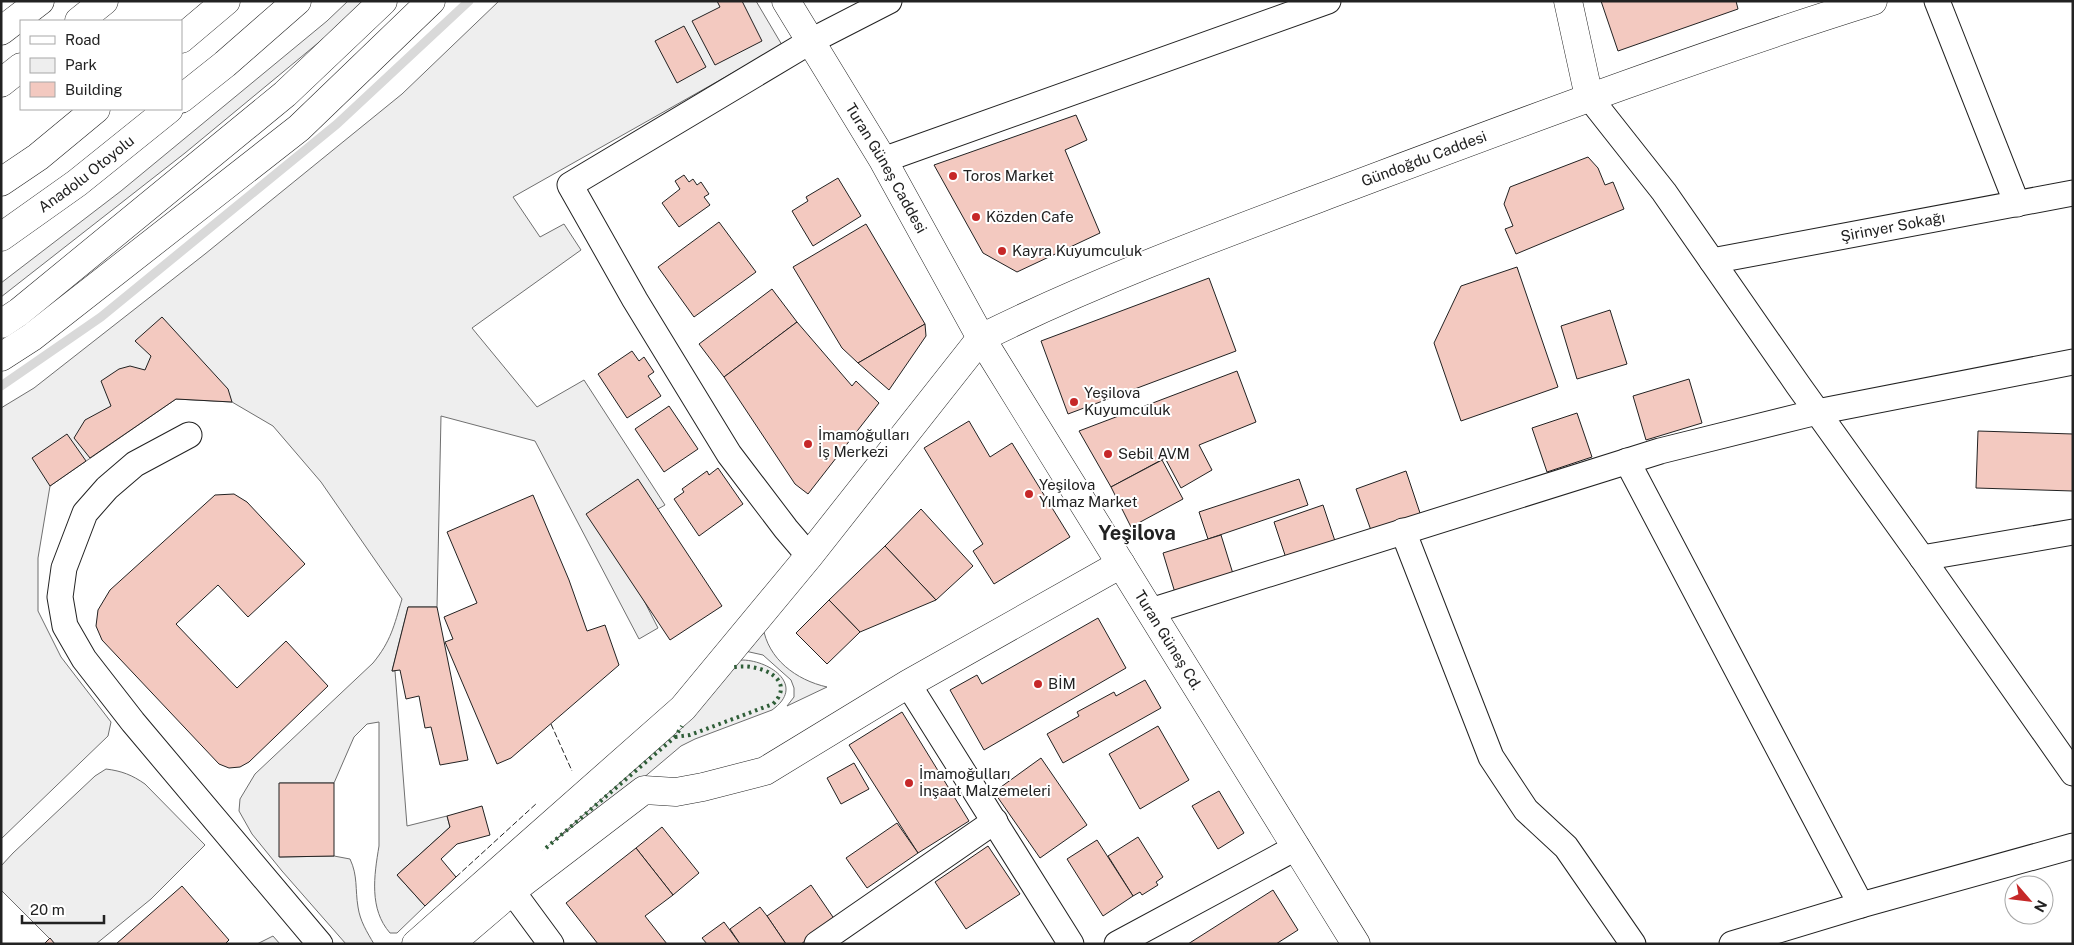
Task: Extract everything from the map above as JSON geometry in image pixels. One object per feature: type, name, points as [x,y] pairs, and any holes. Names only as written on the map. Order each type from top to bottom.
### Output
[{"type":"main road","points":[[1,31],[40,1]]},
{"type":"main road","points":[[80,20],[104,1]]},
{"type":"main road","points":[[182,38],[226,1]]},
{"type":"main road","points":[[182,98],[226,64],[297,1]]},
{"type":"main road","points":[[1,324],[19,312],[285,94],[383,1]]},
{"type":"main road","points":[[1,357],[32,337],[299,128],[431,1]]},
{"type":"main road","name":"Turan Güneş Caddesi","points":[[786,1],[883,160],[981,338]]},
{"type":"main road","points":[[1568,1],[1589,97]]},
{"type":"main road","name":"Gündoğdu Caddesi","points":[[981,338],[1048,304],[1154,260],[1589,97],[1873,1]]},
{"type":"main road","points":[[1,83],[20,68]]},
{"type":"main road","points":[[1,182],[38,157],[95,110]]},
{"type":"main road","name":"Anadolu Otoyolu","points":[[1,237],[77,183],[168,110]]},
{"type":"main road","points":[[416,944],[683,708],[809,556],[981,338]]},
{"type":"main road","name":"Turan Güneş Cd.","points":[[981,338],[1356,944]]},
{"type":"main road","points":[[450,944],[512,891],[644,790],[676,792],[765,771],[908,684],[1121,564]]},
{"type":"street","points":[[809,556],[729,454],[635,300],[570,185],[810,42],[889,1]]},
{"type":"street","points":[[883,160],[1328,1]]},
{"type":"street","points":[[1937,1],[2017,204]]},
{"type":"street","points":[[1589,97],[1664,192],[1817,412],[2073,772]]},
{"type":"street","name":"Şirinyer Sokağı","points":[[1712,261],[2073,193]]},
{"type":"street","points":[[1151,611],[1660,451],[1817,412],[2073,362]]},
{"type":"street","points":[[189,435],[135,464],[107,488],[85,513],[73,540],[64,568],[60,597],[65,626],[84,659],[133,722],[320,944]]},
{"type":"street","points":[[1627,461],[1861,905]]},
{"type":"street","points":[[1403,531],[1491,757],[1526,810],[1566,847],[1633,944]]},
{"type":"street","points":[[1922,558],[2073,532]]},
{"type":"street","points":[[908,684],[1071,944]]},
{"type":"street","points":[[817,944],[995,821]]},
{"type":"street","points":[[1732,944],[1861,905],[2073,846]]},
{"type":"street","points":[[1117,944],[1297,848]]},
{"type":"street","points":[[512,891],[551,944]]},
{"type":"green space","points":[[348,1],[364,1],[335,29],[185,153],[1,297],[1,283],[121,191],[327,21]]},
{"type":"green space","points":[[499,1],[756,1],[782,45],[513,197],[540,237],[564,224],[581,250],[472,328],[537,407],[584,380],[665,505],[611,536],[658,628],[639,639],[535,441],[441,416],[437,607],[408,607],[392,671],[395,671],[407,826],[447,816],[450,827],[397,875],[425,906],[397,933],[390,933],[383,924],[376,903],[375,892],[379,846],[379,722],[367,724],[354,737],[334,783],[280,783],[280,857],[334,856],[350,859],[353,865],[359,912],[374,944],[346,944],[252,834],[239,811],[240,799],[255,774],[373,663],[388,640],[402,599],[321,482],[273,426],[232,402],[176,399],[50,486],[38,558],[38,611],[61,657],[111,722],[108,736],[1,839],[1,408],[34,388],[205,254],[402,94]]},
{"type":"green space","points":[[763,627],[771,649],[785,666],[805,679],[827,687],[787,706],[794,697],[794,688],[791,680],[763,655],[745,651]]},
{"type":"green space","points":[[733,661],[754,661],[764,665],[781,676],[786,692],[782,701],[772,710],[681,746],[447,944]]},
{"type":"green space","points":[[106,769],[127,774],[145,784],[205,845],[151,899],[96,944],[55,944],[1,890],[1,866],[95,776]]},
{"type":"green space","points":[[273,936],[280,944],[257,944]]},
{"type":"building","points":[[717,1],[742,1],[762,41],[715,65],[692,21],[720,7]]},
{"type":"building","points":[[1601,1],[1736,1],[1738,9],[1618,51]]},
{"type":"building","points":[[684,26],[706,67],[677,83],[655,41]]},
{"type":"building","points":[[1076,115],[1087,140],[1065,150],[1100,233],[1017,272],[983,253],[934,165]]},
{"type":"building","points":[[1588,157],[1598,168],[1605,185],[1613,182],[1624,209],[1516,254],[1505,229],[1513,226],[1504,204],[1510,187]]},
{"type":"building","points":[[684,175],[689,182],[693,179],[697,185],[701,182],[709,194],[704,197],[710,205],[679,227],[662,203],[680,189],[675,181]]},
{"type":"building","points":[[838,178],[861,216],[813,246],[792,211],[808,201],[806,197]]},
{"type":"building","points":[[719,222],[756,272],[694,317],[658,267]]},
{"type":"building","points":[[866,224],[925,324],[858,363],[842,348],[793,267]]},
{"type":"building","points":[[1517,267],[1558,387],[1461,421],[1434,343],[1461,286]]},
{"type":"building","points":[[1209,278],[1236,351],[1068,414],[1041,341]]},
{"type":"building","points":[[772,289],[797,322],[724,377],[699,344]]},
{"type":"building","points":[[1610,310],[1627,364],[1577,379],[1561,326]]},
{"type":"building","points":[[162,317],[228,389],[232,402],[176,399],[90,458],[74,438],[85,420],[111,406],[101,381],[119,369],[130,366],[145,370],[151,356],[135,341]]},
{"type":"building","name":"İmamoğulları İş Merkezi","points":[[797,322],[852,386],[856,381],[879,403],[808,494],[795,484],[724,377]]},
{"type":"building","points":[[925,324],[926,336],[889,390],[858,363]]},
{"type":"building","points":[[632,351],[639,361],[644,357],[654,372],[648,376],[661,396],[627,418],[598,374]]},
{"type":"building","points":[[1237,371],[1256,422],[1199,445],[1212,470],[1181,488],[1165,458],[1111,487],[1079,431]]},
{"type":"building","points":[[1689,379],[1702,423],[1646,440],[1633,396]]},
{"type":"building","points":[[669,406],[698,449],[664,472],[635,429]]},
{"type":"building","points":[[1577,413],[1592,457],[1547,472],[1532,428]]},
{"type":"building","points":[[969,421],[990,457],[1012,443],[1070,537],[994,584],[973,551],[983,544],[924,448]]},
{"type":"building","points":[[1978,431],[2073,434],[2073,491],[1976,488]]},
{"type":"building","points":[[67,434],[86,461],[50,486],[32,458]]},
{"type":"building","points":[[1162,460],[1183,499],[1131,527],[1111,487]]},
{"type":"building","points":[[718,468],[743,504],[699,536],[674,499],[684,492],[682,489],[707,471],[709,475]]},
{"type":"building","points":[[1406,471],[1421,516],[1372,533],[1356,489]]},
{"type":"building","points":[[638,479],[722,606],[670,640],[586,514]]},
{"type":"building","points":[[1299,479],[1308,505],[1208,539],[1199,512]]},
{"type":"building","points":[[234,494],[247,502],[305,564],[248,617],[218,585],[176,624],[237,688],[286,641],[328,686],[249,762],[240,767],[229,768],[219,764],[102,640],[96,626],[98,610],[110,590],[215,495]]},
{"type":"building","points":[[533,495],[569,580],[587,631],[605,625],[619,665],[511,758],[497,764],[445,642],[453,639],[444,617],[477,603],[447,532]]},
{"type":"building","points":[[1323,505],[1336,544],[1287,561],[1274,522]]},
{"type":"building","points":[[921,509],[973,566],[936,600],[885,546]]},
{"type":"building","points":[[1221,535],[1234,577],[1176,596],[1163,553]]},
{"type":"building","points":[[885,546],[936,600],[860,632],[829,600]]},
{"type":"building","points":[[829,600],[860,632],[827,664],[796,633]]},
{"type":"building","points":[[408,607],[437,607],[468,760],[440,765],[431,727],[425,728],[419,696],[406,699],[400,670],[392,671]]},
{"type":"building","points":[[1098,618],[1126,668],[984,750],[950,690],[977,675],[982,684]]},
{"type":"building","points":[[1145,680],[1161,708],[1063,763],[1047,734],[1079,716],[1077,712],[1114,692],[1116,696]]},
{"type":"building","name":"İmamoğulları İnşaat Malzemeleri","points":[[902,712],[969,821],[918,853],[849,745]]},
{"type":"building","points":[[1158,726],[1189,780],[1140,809],[1109,754]]},
{"type":"building","points":[[1041,758],[1087,825],[1040,858],[994,792]]},
{"type":"building","points":[[854,763],[869,789],[841,804],[827,778]]},
{"type":"building","points":[[279,783],[334,783],[334,856],[279,857]]},
{"type":"building","points":[[1219,791],[1244,833],[1218,849],[1192,806]]},
{"type":"building","points":[[482,806],[490,835],[457,844],[441,859],[456,877],[425,906],[397,875],[450,827],[447,816]]},
{"type":"building","points":[[897,823],[918,853],[867,888],[846,858]]},
{"type":"building","points":[[662,827],[699,873],[673,895],[636,848]]},
{"type":"building","points":[[1138,837],[1163,877],[1156,882],[1158,885],[1142,895],[1140,892],[1133,896],[1108,856]]},
{"type":"building","points":[[1097,840],[1133,896],[1103,916],[1067,859]]},
{"type":"building","points":[[988,846],[1020,894],[966,929],[935,882]]},
{"type":"building","points":[[636,848],[673,895],[645,916],[667,944],[598,944],[566,903]]},
{"type":"building","points":[[811,885],[835,920],[801,944],[786,944],[767,916]]},
{"type":"building","points":[[182,886],[229,940],[225,944],[116,944]]},
{"type":"building","points":[[1273,890],[1298,930],[1276,944],[1188,944]]},
{"type":"building","points":[[760,907],[786,944],[740,944],[730,929]]},
{"type":"building","points":[[724,922],[740,944],[707,944],[702,938]]},
{"type":"building","points":[[50,938],[55,944],[44,944]]},
{"type":"waterway","points":[[1,386],[101,317],[337,124],[469,1]]},
{"type":"hedge","points":[[675,737],[690,735],[773,704],[780,695],[781,686],[777,679],[762,669],[741,666],[731,668]]},
{"type":"hedge","points":[[546,848],[675,737],[682,726]]},
{"type":"fence","points":[[551,724],[572,771]]},
{"type":"fence","points":[[456,877],[537,803]]},
{"type":"place","name":"Toros Market","points":[[953,176]]},
{"type":"place","name":"Közden Cafe","points":[[976,217]]},
{"type":"place","name":"Kayra Kuyumculuk","points":[[1002,251]]},
{"type":"place","name":"Yeşilova Kuyumculuk","points":[[1074,402]]},
{"type":"place","name":"İmamoğulları İş Merkezi","points":[[808,444]]},
{"type":"place","name":"Sebil AVM","points":[[1108,454]]},
{"type":"place","name":"Yeşilova Yılmaz Market","points":[[1029,494]]},
{"type":"place","name":"BİM","points":[[1038,684]]},
{"type":"place","name":"İmamoğulları İnşaat Malzemeleri","points":[[909,783]]},
{"type":"district","name":"Yeşilova","points":[[1137,533]]}]
